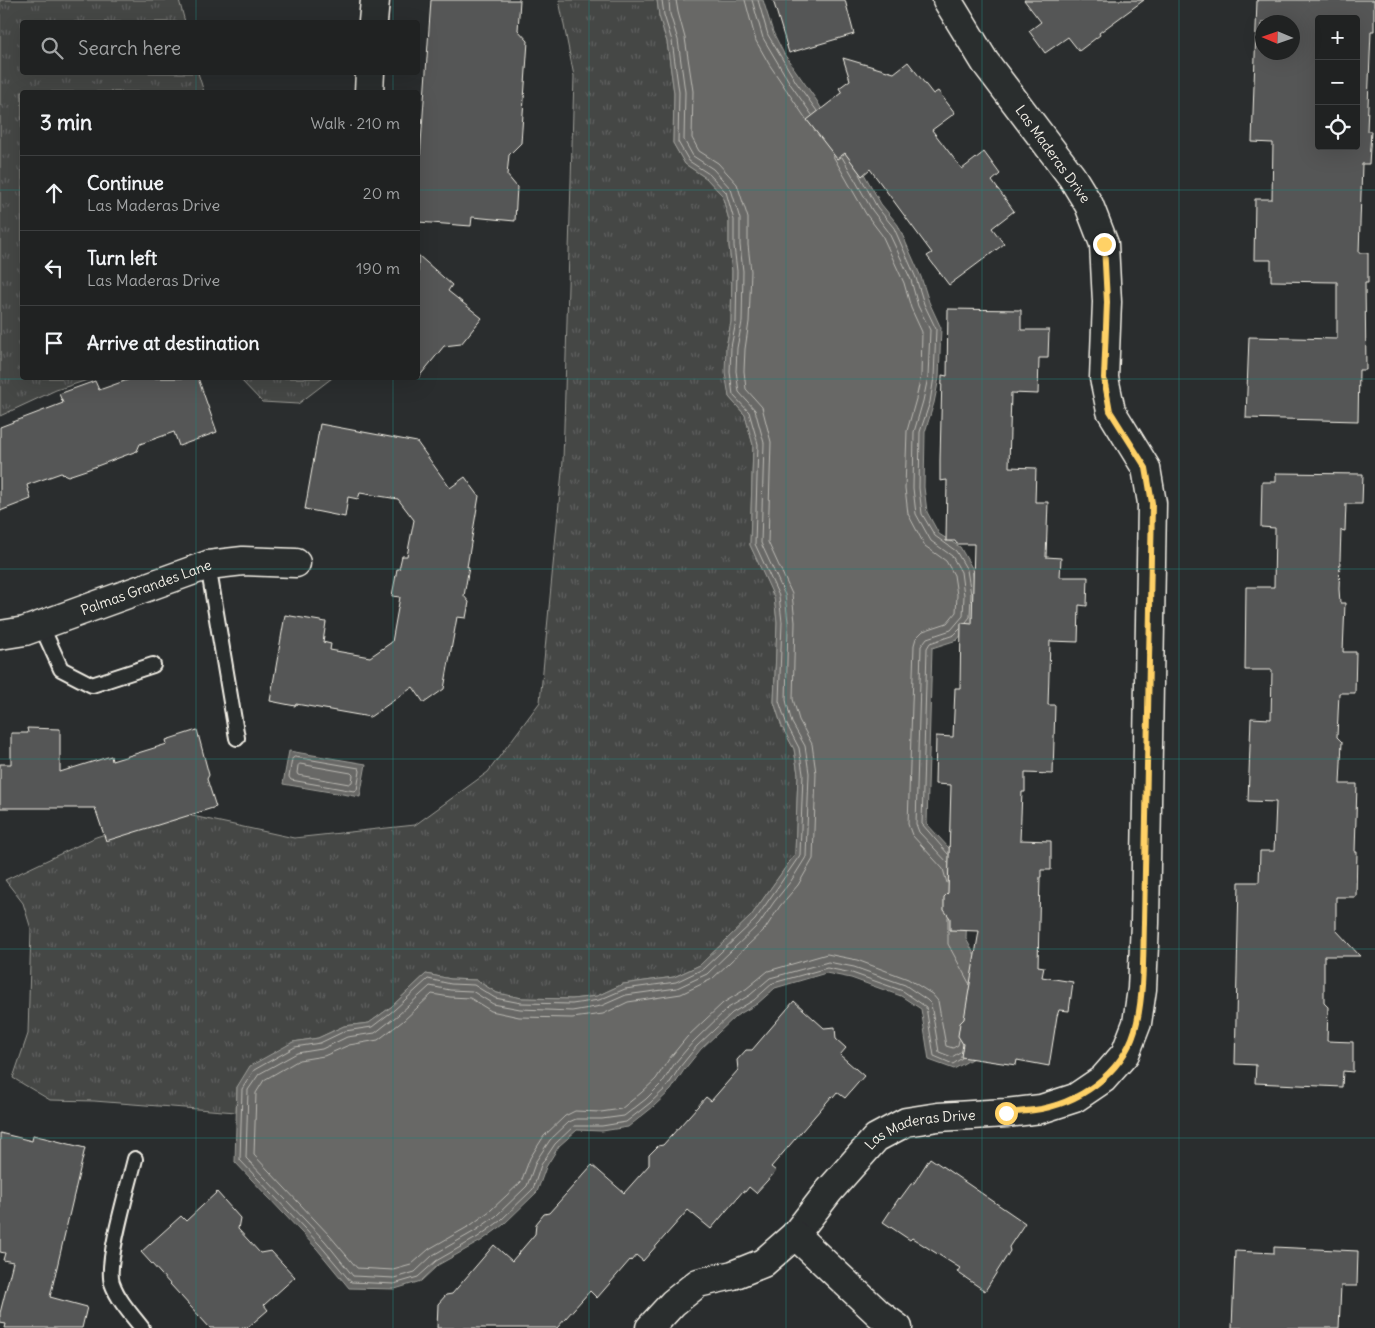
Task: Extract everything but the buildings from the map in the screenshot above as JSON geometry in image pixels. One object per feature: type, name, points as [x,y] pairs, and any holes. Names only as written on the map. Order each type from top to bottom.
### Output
[{"type":"street","points":[[373,20],[375,0]]},
{"type":"street","name":"Las Maderas Drive","points":[[650,1328],[673,1303],[698,1283],[733,1275],[763,1262],[794,1236],[829,1191],[876,1138],[906,1122],[938,1117],[1041,1109],[1075,1098],[1103,1079],[1125,1054],[1137,1023],[1142,989],[1144,923],[1152,503],[1146,468],[1110,411],[1104,378],[1107,302],[1104,244],[1090,205],[1077,184],[985,62],[947,0]]},
{"type":"street","points":[[369,90],[370,75]]},
{"type":"street","name":"Palmas Grandes Lane","points":[[0,635],[25,631],[208,565],[243,561],[296,564]]},
{"type":"street","points":[[794,1236],[879,1314],[898,1328]]},
{"type":"lane","points":[[208,565],[237,738]]},
{"type":"lane","points":[[41,625],[61,669],[92,685],[153,665]]},
{"type":"lane","points":[[135,1159],[110,1263],[111,1282],[117,1296],[142,1328]]},
{"type":"green space","points":[[0,0],[179,0],[184,20],[20,20],[20,75],[199,75],[203,90],[20,90],[20,380],[88,380],[56,390],[0,416]]},
{"type":"green space","points":[[559,0],[657,0],[659,16],[667,42],[674,93],[673,143],[685,164],[706,178],[722,195],[729,220],[729,246],[732,271],[731,322],[726,347],[729,397],[745,415],[753,445],[750,545],[774,596],[777,622],[774,702],[782,727],[794,749],[798,774],[795,854],[751,916],[700,965],[674,977],[623,984],[597,996],[572,999],[522,998],[497,993],[476,980],[451,979],[426,974],[391,1007],[369,1023],[344,1026],[318,1038],[293,1042],[237,1087],[236,1112],[94,1101],[50,1100],[13,1078],[28,1034],[31,929],[23,903],[5,880],[96,837],[174,812],[294,838],[415,825],[488,772],[540,702],[563,461],[574,76]]},
{"type":"green space","points":[[241,380],[329,380],[298,404],[262,402]]},
{"type":"water","points":[[657,0],[763,0],[773,32],[784,54],[817,101],[829,122],[845,140],[881,204],[898,225],[941,328],[939,378],[925,432],[924,487],[927,512],[939,534],[960,547],[972,568],[976,594],[975,619],[957,640],[932,648],[927,824],[959,859],[967,910],[966,939],[990,982],[975,1057],[954,1069],[929,1060],[921,1009],[901,996],[851,978],[826,973],[775,988],[757,1004],[736,1016],[701,1049],[671,1090],[628,1127],[602,1131],[577,1130],[559,1146],[546,1167],[537,1192],[503,1225],[481,1241],[438,1265],[421,1281],[395,1289],[349,1288],[317,1249],[235,1162],[237,1087],[250,1066],[293,1042],[318,1038],[344,1026],[369,1023],[391,1007],[426,974],[451,979],[476,980],[497,993],[522,998],[572,999],[597,996],[623,984],[674,977],[700,965],[751,916],[795,854],[798,774],[794,749],[782,727],[774,702],[777,622],[774,597],[750,545],[753,445],[745,415],[729,397],[725,372],[726,347],[731,322],[732,271],[729,246],[729,220],[722,195],[706,178],[685,164],[673,143],[674,93],[667,42],[659,16]]},
{"type":"water","points":[[289,751],[366,764],[360,797],[283,784]]},
{"type":"route","points":[[1006,1113],[1041,1109],[1075,1098],[1103,1079],[1125,1054],[1137,1023],[1142,989],[1152,503],[1146,468],[1110,411],[1104,378],[1107,302],[1104,244]]}]
